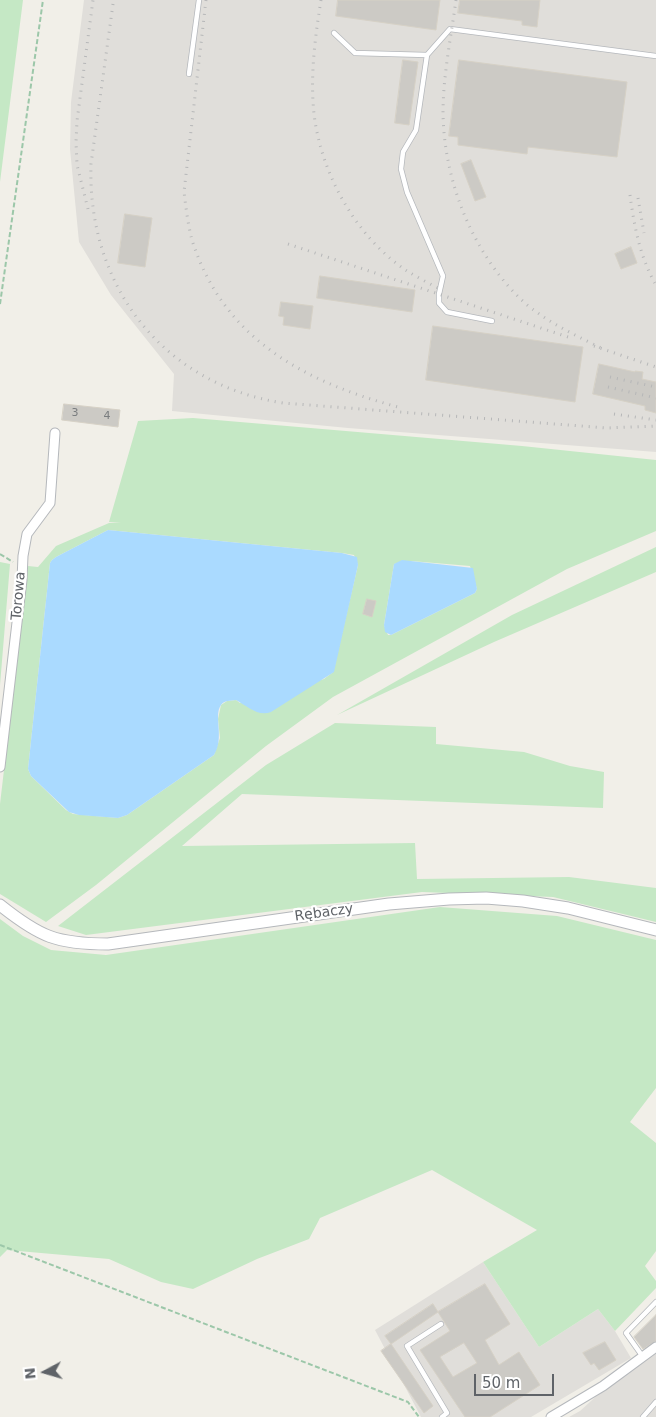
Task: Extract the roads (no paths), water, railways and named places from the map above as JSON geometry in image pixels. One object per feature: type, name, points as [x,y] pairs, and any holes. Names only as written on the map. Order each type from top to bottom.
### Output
[{"type":"street","name":"Torowa","points":[[0,767],[27,534],[50,503],[55,433]]},
{"type":"street","name":"Rębaczy","points":[[0,905],[38,932],[61,941],[83,944],[108,944],[389,904],[450,898],[523,901],[568,908],[656,930]]},
{"type":"street","points":[[551,1417],[603,1386],[656,1347]]},
{"type":"lane","points":[[189,74],[199,0]]},
{"type":"lane","points":[[492,321],[448,312],[439,303],[443,276],[407,192],[401,169],[403,152],[416,130],[427,55],[450,30],[656,56]]},
{"type":"lane","points":[[334,33],[355,53],[427,55]]},
{"type":"lane","points":[[642,1357],[626,1333],[656,1302]]},
{"type":"lane","points":[[441,1324],[407,1346],[447,1413],[442,1417]]},
{"type":"lane","points":[[643,1417],[656,1402]]},
{"type":"water","points":[[108,530],[342,553],[357,557],[358,565],[334,672],[271,712],[257,712],[236,700],[224,702],[218,715],[219,741],[214,755],[127,815],[118,818],[79,815],[69,812],[31,776],[28,769],[50,563],[56,557]]},
{"type":"water","points":[[402,560],[473,568],[477,589],[475,593],[391,635],[385,632],[384,625],[394,564]]},
{"type":"railway","points":[[88,209],[77,165],[76,142],[77,121],[93,0]]},
{"type":"railway","points":[[206,0],[184,192],[192,240],[206,275],[224,304],[246,330],[272,351],[300,369],[331,384],[364,397],[398,407]]},
{"type":"railway","points":[[321,0],[314,57],[313,100],[318,136],[333,180],[343,201],[370,239],[404,269],[440,289]]},
{"type":"railway","points":[[456,0],[446,71],[443,113],[449,166],[465,217],[491,264],[526,304],[553,323],[601,348]]},
{"type":"railway","points":[[113,4],[91,164],[93,208],[102,250],[118,288],[140,322],[168,351],[201,375],[240,392],[283,403],[607,428],[656,426]]},
{"type":"railway","points":[[630,195],[642,253],[656,285]]},
{"type":"railway","points":[[638,198],[644,233]]},
{"type":"railway","points":[[288,244],[568,337]]},
{"type":"railway","points":[[594,346],[656,367]]},
{"type":"railway","points":[[610,377],[656,387]]},
{"type":"railway","points":[[608,387],[656,398]]},
{"type":"railway","points":[[614,414],[656,420]]}]
